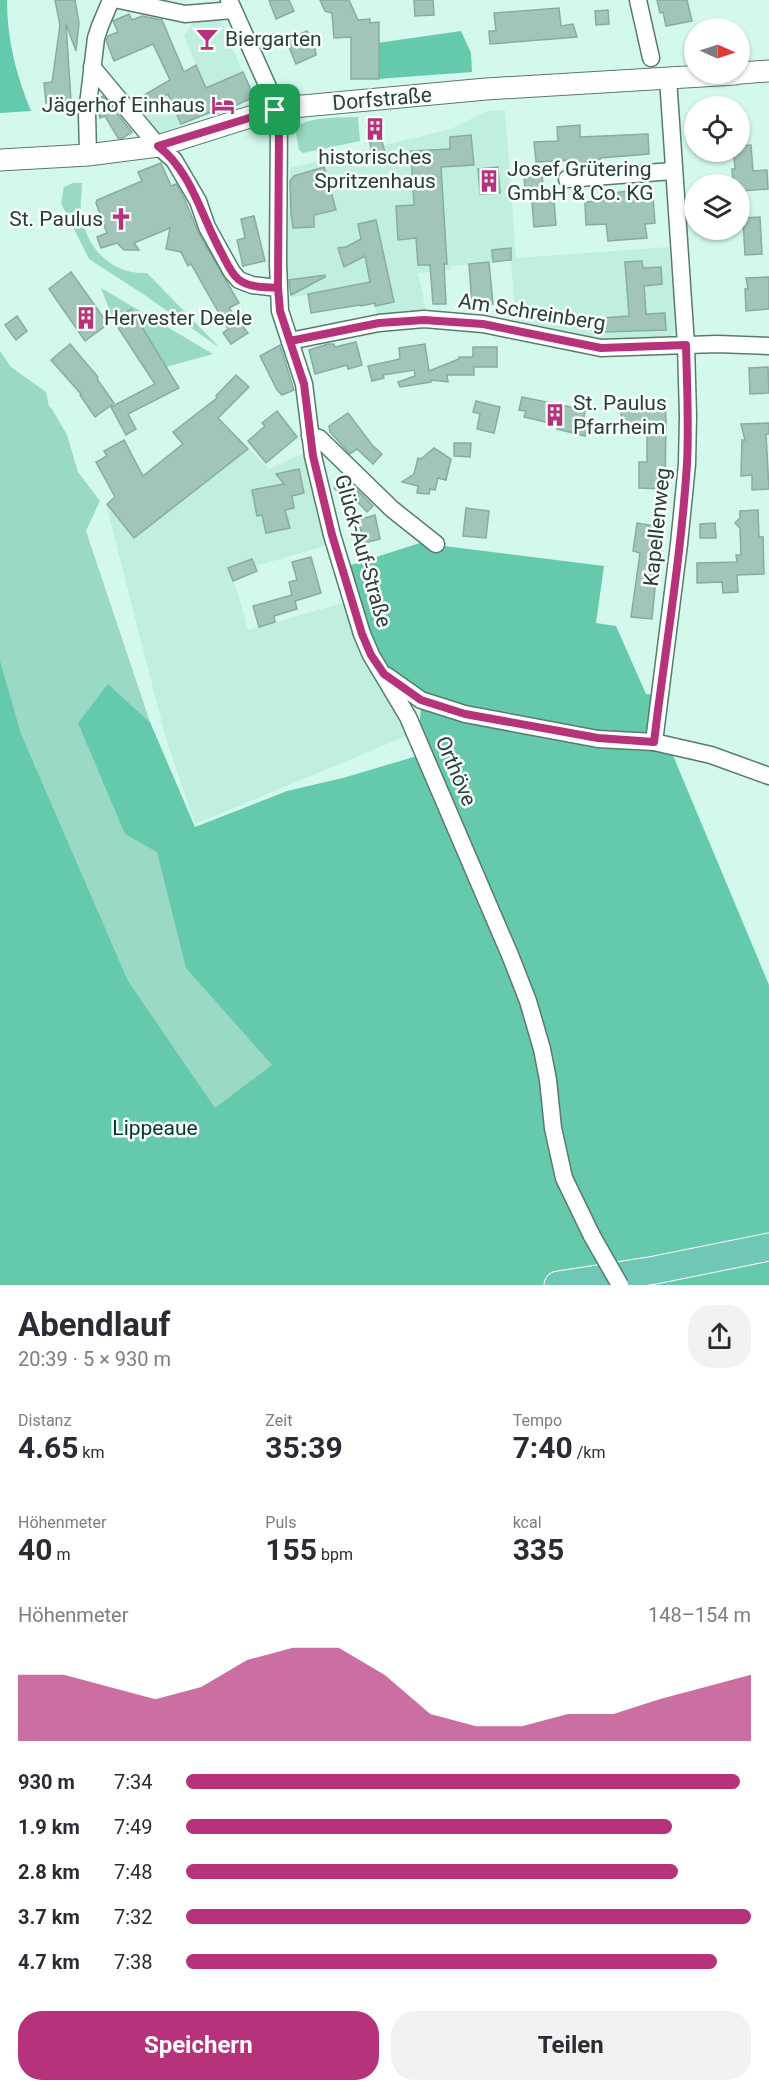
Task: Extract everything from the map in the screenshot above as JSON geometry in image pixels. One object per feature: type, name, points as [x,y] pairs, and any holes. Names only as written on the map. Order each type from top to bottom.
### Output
[{"type":"main road","points":[[558,1285],[655,1270],[769,1247]]},
{"type":"street","points":[[88,154],[87,113],[92,67],[100,26],[111,0]]},
{"type":"street","points":[[119,0],[185,14],[231,5]]},
{"type":"street","points":[[638,0],[651,58]]},
{"type":"street","name":"Glück-Auf-Straße","points":[[231,5],[268,87],[279,123],[278,288],[280,311],[304,384],[313,456],[332,535],[362,634],[371,655],[384,674]]},
{"type":"street","points":[[92,67],[158,146],[174,160],[198,201],[207,227],[232,272],[239,280],[252,285],[278,288]]},
{"type":"street","points":[[750,72],[769,71]]},
{"type":"street","name":"Dorfstraße","points":[[0,160],[158,146],[275,110],[486,89],[684,77]]},
{"type":"street","name":"Kapellenweg","points":[[654,742],[687,464],[686,345],[668,78]]},
{"type":"street","points":[[567,180],[673,171]]},
{"type":"street","name":"Am Schreinberg","points":[[290,341],[379,323],[424,320],[483,324],[601,348],[740,344],[769,346]]},
{"type":"street","name":"Glück-Auf-Straße","points":[[310,436],[319,438],[392,508],[436,544]]},
{"type":"street","name":"Orthöve","points":[[384,674],[421,700],[465,714],[598,738],[654,742],[711,755],[769,776]]},
{"type":"street","name":"Orthöve","points":[[384,674],[408,717],[528,1001],[542,1049],[555,1137],[564,1178],[592,1236],[620,1285]]},
{"type":"shaded area","points":[[195,18],[220,19],[252,94],[250,99],[155,135],[128,104],[196,65],[184,36]]},
{"type":"shaded area","points":[[505,110],[516,258],[669,247],[676,328],[671,336],[602,339],[516,322],[511,260],[451,266],[451,270],[418,273],[426,310],[377,314],[370,282],[291,298],[286,272],[290,168],[451,129],[487,111]]},
{"type":"shaded area","points":[[206,406],[269,469],[308,451],[328,545],[232,573],[248,630],[346,602],[409,735],[195,824],[166,739],[106,504],[181,444],[172,433]]},
{"type":"green space","points":[[0,0],[7,0],[13,57],[31,111],[0,113]]},
{"type":"green space","points":[[461,31],[471,53],[472,72],[377,79],[377,43]]},
{"type":"green space","points":[[358,117],[360,141],[303,153],[299,150],[295,128],[301,124],[325,118]]},
{"type":"green space","points":[[73,183],[82,183],[81,209],[84,225],[94,247],[111,264],[134,272],[147,273],[217,346],[89,259],[61,203],[64,187]]},
{"type":"green space","points":[[101,288],[213,354],[166,367],[131,308],[113,319]]},
{"type":"green space","name":"Lippeaue","points":[[0,351],[11,367],[46,392],[49,406],[67,435],[78,472],[100,501],[86,531],[150,722],[108,684],[301,1062],[140,1285],[68,1285],[0,1280]]},
{"type":"green space","points":[[420,543],[604,566],[596,623],[616,626],[646,694],[654,695],[647,735],[600,734],[466,710],[423,694],[389,670],[371,640],[348,566]]},
{"type":"green space","points":[[0,661],[21,734],[128,981],[215,1108],[272,1065],[186,968],[157,852],[125,834],[78,723],[108,684],[150,722],[195,827],[287,791],[343,778],[417,756],[421,707],[672,753],[769,985],[769,1285],[0,1285]]},
{"type":"building","points":[[55,0],[75,0],[79,23],[76,51],[66,24],[71,101],[46,103],[44,83],[52,82],[60,25]]},
{"type":"building","points":[[269,0],[289,0],[294,11],[276,19]]},
{"type":"building","points":[[320,0],[349,0],[358,20],[370,19],[370,23],[379,22],[379,79],[351,79],[351,37],[334,38],[332,13],[325,11]]},
{"type":"building","points":[[414,0],[433,0],[434,15],[415,16]]},
{"type":"building","points":[[657,0],[687,0],[691,18],[684,18],[684,23],[666,26],[663,12],[660,13]]},
{"type":"building","points":[[559,8],[561,26],[573,24],[577,37],[490,44],[489,31],[496,31],[494,13]]},
{"type":"building","points":[[608,10],[609,24],[596,25],[595,11]]},
{"type":"building","points":[[129,14],[132,20],[142,16],[162,20],[184,72],[196,65],[206,88],[243,72],[254,97],[212,115],[211,112],[181,124],[168,94],[142,110],[134,101],[170,80],[153,44],[114,61],[106,40],[108,36],[118,32],[113,21]]},
{"type":"building","points":[[307,31],[316,55],[296,64],[286,40]]},
{"type":"building","points":[[103,96],[132,132],[123,138],[118,138],[105,116],[100,118],[99,98]]},
{"type":"building","points":[[378,124],[387,162],[375,165],[366,126]]},
{"type":"building","points":[[580,125],[580,137],[648,134],[649,154],[600,158],[600,161],[579,163],[572,163],[572,160],[536,162],[534,142],[558,141],[557,127]]},
{"type":"building","points":[[471,135],[474,165],[441,167],[447,264],[444,264],[446,304],[433,304],[430,265],[418,265],[416,238],[398,240],[396,206],[414,205],[411,151],[450,149],[450,137]]},
{"type":"building","points":[[750,145],[753,171],[767,170],[768,189],[750,190],[750,174],[732,174],[734,162],[750,162]]},
{"type":"building","points":[[161,163],[171,186],[176,184],[185,200],[198,232],[239,303],[229,308],[248,333],[231,344],[223,333],[228,329],[191,264],[188,266],[181,252],[166,249],[170,228],[134,243],[139,250],[124,250],[117,243],[101,248],[97,237],[107,233],[96,203],[97,200],[142,181],[138,172]]},
{"type":"building","points":[[324,167],[336,210],[314,215],[314,227],[293,228],[290,181],[294,176]]},
{"type":"building","name":"Josef Grütering GmbH & Co. KG","points":[[498,167],[500,193],[480,194],[478,169]]},
{"type":"building","points":[[542,173],[544,201],[554,201],[556,225],[534,227],[531,190],[525,190],[524,174]]},
{"type":"building","points":[[627,191],[627,199],[653,197],[655,223],[645,224],[647,238],[608,241],[606,224],[586,225],[585,202],[614,200],[614,193]]},
{"type":"building","points":[[254,216],[265,261],[243,266],[237,240],[245,238],[241,219]]},
{"type":"building","points":[[760,217],[762,254],[745,255],[744,240],[750,240],[750,218]]},
{"type":"building","points":[[376,220],[394,302],[311,313],[308,294],[370,282],[365,256],[344,267],[338,248],[346,247],[361,239],[358,224]]},
{"type":"building","points":[[511,248],[511,260],[493,262],[492,250]]},
{"type":"building","points":[[642,261],[643,268],[661,267],[662,284],[644,286],[646,314],[665,313],[666,330],[603,332],[602,318],[629,316],[625,262]]},
{"type":"building","points":[[489,262],[493,304],[472,305],[469,264]]},
{"type":"building","points":[[71,272],[108,324],[85,341],[49,289]]},
{"type":"building","points":[[325,275],[325,277],[291,295],[289,280]]},
{"type":"building","points":[[769,277],[769,309],[746,311],[745,289],[748,289],[746,278]]},
{"type":"building","points":[[131,309],[179,388],[128,414],[136,429],[126,435],[111,407],[155,384],[113,320]]},
{"type":"building","points":[[17,316],[27,331],[16,340],[5,325]]},
{"type":"building","points":[[356,342],[362,365],[348,369],[347,365],[315,374],[309,350],[328,344],[334,344],[335,347]]},
{"type":"building","points":[[70,344],[98,377],[97,379],[114,403],[95,417],[81,394],[51,360]]},
{"type":"building","points":[[425,344],[429,371],[459,359],[459,357],[473,357],[473,347],[497,347],[497,367],[474,367],[474,375],[447,375],[448,382],[431,380],[431,382],[400,387],[398,382],[415,376],[414,370],[383,375],[384,378],[372,381],[368,366],[400,359],[399,348]]},
{"type":"building","points":[[280,345],[294,390],[282,395],[277,390],[260,356]]},
{"type":"building","points":[[768,367],[769,393],[750,394],[749,368]]},
{"type":"building","points":[[236,375],[249,387],[218,418],[248,449],[134,538],[107,504],[115,497],[96,462],[107,456],[104,451],[124,440],[143,476],[183,444],[173,432],[217,398],[216,396]]},
{"type":"building","name":"St. Paulus Pfarrheim","points":[[522,397],[585,410],[583,423],[589,424],[585,436],[557,429],[558,425],[524,417],[526,411],[519,410]]},
{"type":"building","points":[[665,399],[665,489],[639,488],[639,462],[647,462],[647,424],[622,425],[620,402]]},
{"type":"building","points":[[476,401],[500,407],[494,433],[477,429],[480,414],[473,412]]},
{"type":"building","points":[[277,411],[297,437],[266,463],[248,441],[265,426],[262,423]]},
{"type":"building","points":[[348,413],[372,445],[382,454],[373,464],[357,449],[350,454],[330,432],[329,426]]},
{"type":"building","points":[[769,423],[769,434],[766,434],[769,489],[752,490],[752,475],[741,476],[742,440],[745,440],[741,424]]},
{"type":"building","points":[[454,443],[471,443],[470,457],[454,456]]},
{"type":"building","points":[[434,448],[451,459],[446,480],[438,478],[435,490],[430,489],[429,494],[417,493],[418,486],[402,482],[414,474],[418,458],[421,459]]},
{"type":"building","points":[[299,469],[304,493],[292,496],[294,508],[285,510],[290,528],[266,533],[262,515],[257,516],[252,490],[284,484],[276,474]]},
{"type":"building","points":[[344,477],[373,506],[367,512],[350,494],[345,499],[334,488]]},
{"type":"building","points":[[466,508],[489,511],[486,538],[463,536]]},
{"type":"building","points":[[758,510],[759,537],[763,537],[764,574],[737,575],[738,592],[723,593],[722,582],[697,583],[697,563],[737,562],[736,555],[741,555],[740,528],[735,523],[740,518],[740,511]]},
{"type":"building","points":[[375,515],[380,539],[364,543],[358,520]]},
{"type":"building","points":[[637,523],[661,527],[652,619],[631,617],[640,553],[633,551]]},
{"type":"building","points":[[715,523],[716,538],[700,538],[700,524]]},
{"type":"building","points":[[311,557],[321,593],[295,601],[297,609],[274,616],[275,622],[259,627],[253,606],[292,595],[289,582],[297,580],[292,562]]},
{"type":"building","points":[[252,559],[257,571],[233,581],[228,568]]},
{"type":"place","name":"Biergarten","points":[[207,39]]},
{"type":"place","name":"Jägerhof Einhaus","points":[[223,105]]},
{"type":"place","name":"historisches Spritzenhaus","points":[[375,129]]},
{"type":"place","name":"Josef Grütering GmbH & Co. KG","points":[[489,181]]},
{"type":"place","name":"St. Paulus","points":[[121,219]]},
{"type":"place","name":"Hervester Deele","points":[[86,318]]},
{"type":"place","name":"St. Paulus Pfarrheim","points":[[555,415]]},
{"type":"route","points":[[275,110],[158,146],[174,160],[189,185],[198,201],[207,227],[232,272],[239,280],[252,285],[278,288],[280,311],[287,335],[304,384],[313,456],[332,535],[362,634],[371,655],[384,674],[421,700],[465,714],[598,738],[654,742],[687,464],[686,345],[601,348],[483,324],[424,320],[379,323],[290,341],[280,311],[278,288],[279,123],[275,110]]}]
